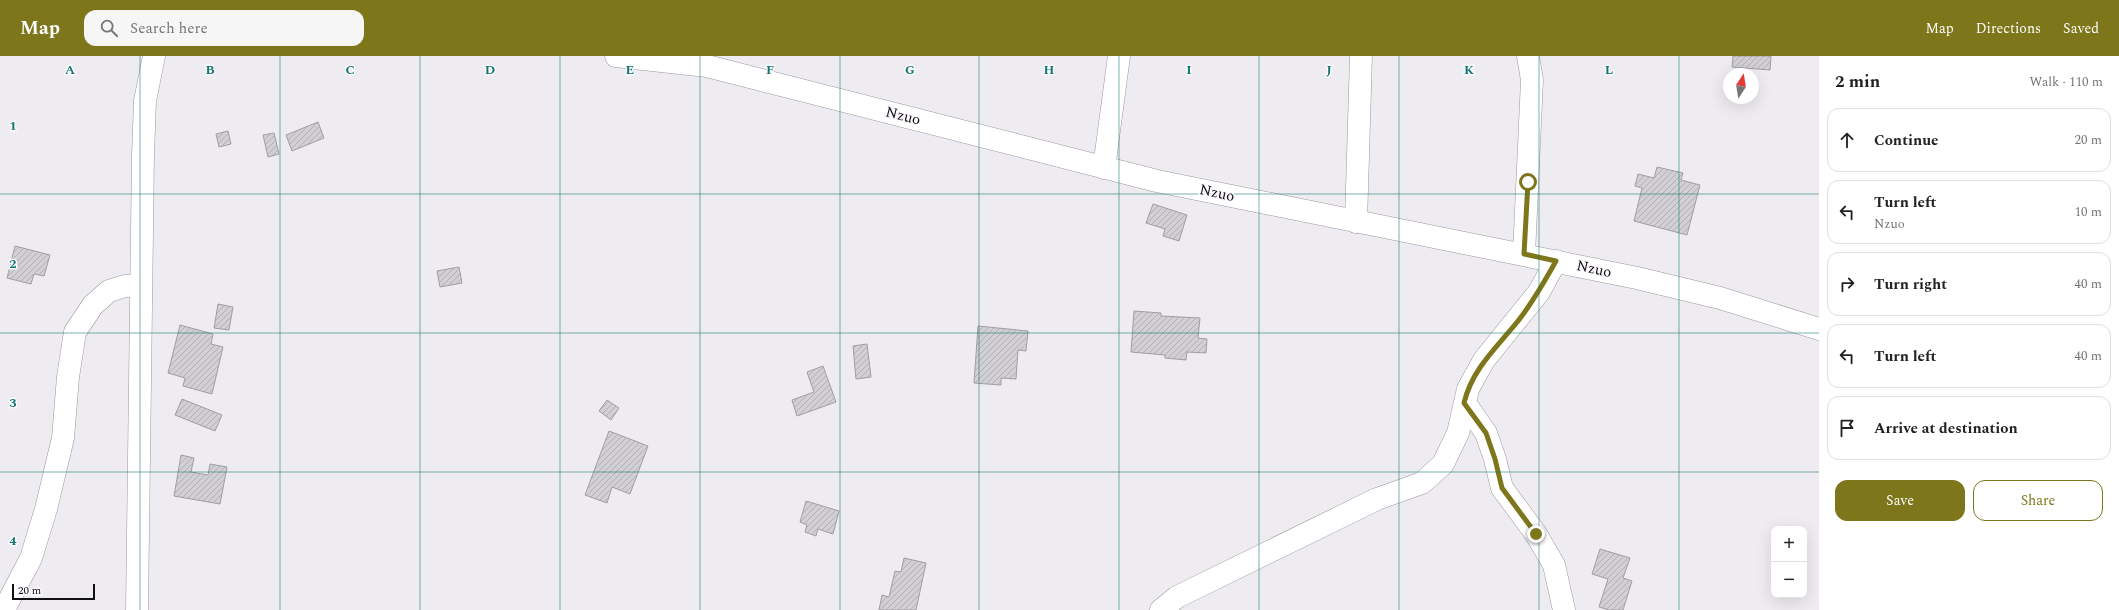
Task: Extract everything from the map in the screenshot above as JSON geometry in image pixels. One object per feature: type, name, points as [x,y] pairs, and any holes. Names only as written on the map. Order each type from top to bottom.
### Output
[{"type":"street","points":[[137,610],[140,285],[145,101],[154,56]]},
{"type":"street","name":"Nzuo","points":[[616,56],[706,66],[1104,168],[1356,222],[1524,254],[1720,298],[1819,330]]},
{"type":"street","points":[[1104,168],[1119,56]]},
{"type":"street","points":[[1356,222],[1361,56]]},
{"type":"street","points":[[1524,254],[1532,80],[1528,56]]},
{"type":"street","points":[[1161,610],[1178,597],[1377,499],[1422,483],[1443,464],[1458,433],[1468,389],[1484,360],[1539,292],[1556,261]]},
{"type":"street","points":[[7,604],[31,558],[46,509],[63,438],[68,377],[75,332],[93,305],[109,292],[125,286],[140,285]]},
{"type":"street","points":[[1464,403],[1486,433],[1495,459],[1502,488],[1536,534],[1554,565],[1564,610]]},
{"type":"building","points":[[1733,56],[1771,56],[1770,70],[1732,67]]},
{"type":"building","points":[[318,122],[324,138],[292,151],[286,135]]},
{"type":"building","points":[[228,131],[231,144],[219,147],[216,134]]},
{"type":"building","points":[[274,133],[279,154],[268,157],[263,135]]},
{"type":"building","points":[[1657,167],[1683,173],[1681,180],[1700,185],[1687,235],[1634,221],[1642,188],[1635,186],[1638,174],[1654,178]]},
{"type":"building","points":[[1153,204],[1187,215],[1179,241],[1163,236],[1165,229],[1146,223]]},
{"type":"building","points":[[15,246],[50,255],[44,276],[34,274],[31,284],[7,278]]},
{"type":"building","points":[[459,267],[462,283],[440,287],[437,271]]},
{"type":"building","points":[[218,304],[233,307],[229,330],[214,328]]},
{"type":"building","points":[[1134,311],[1161,313],[1161,316],[1200,318],[1198,338],[1207,339],[1206,353],[1187,352],[1186,360],[1165,358],[1165,355],[1131,352]]},
{"type":"building","points":[[180,325],[213,334],[211,344],[223,347],[212,394],[183,386],[185,378],[168,373]]},
{"type":"building","points":[[978,326],[1028,331],[1026,351],[1018,350],[1016,379],[1001,378],[1001,385],[974,383]]},
{"type":"building","points":[[867,344],[871,377],[856,379],[853,346]]},
{"type":"building","points":[[823,366],[836,402],[797,416],[792,400],[814,392],[807,372]]},
{"type":"building","points":[[182,399],[222,415],[215,431],[175,415]]},
{"type":"building","points":[[607,400],[619,408],[611,420],[599,411]]},
{"type":"building","points":[[609,431],[648,446],[630,494],[612,487],[607,503],[585,495]]},
{"type":"building","points":[[181,455],[194,458],[191,472],[208,475],[210,464],[227,467],[220,504],[174,496]]},
{"type":"building","points":[[806,501],[839,511],[833,534],[818,529],[816,536],[805,532],[807,525],[800,522]]},
{"type":"building","points":[[1600,549],[1630,558],[1623,578],[1632,581],[1623,610],[1609,610],[1599,607],[1608,579],[1592,574]]},
{"type":"building","points":[[904,558],[926,563],[916,610],[879,610],[882,595],[889,597],[895,571],[901,572]]},
{"type":"route","points":[[1528,182],[1524,254],[1556,261],[1539,292],[1517,322],[1484,360],[1468,389],[1464,403],[1486,433],[1495,459],[1502,488],[1510,501],[1536,534]]}]
